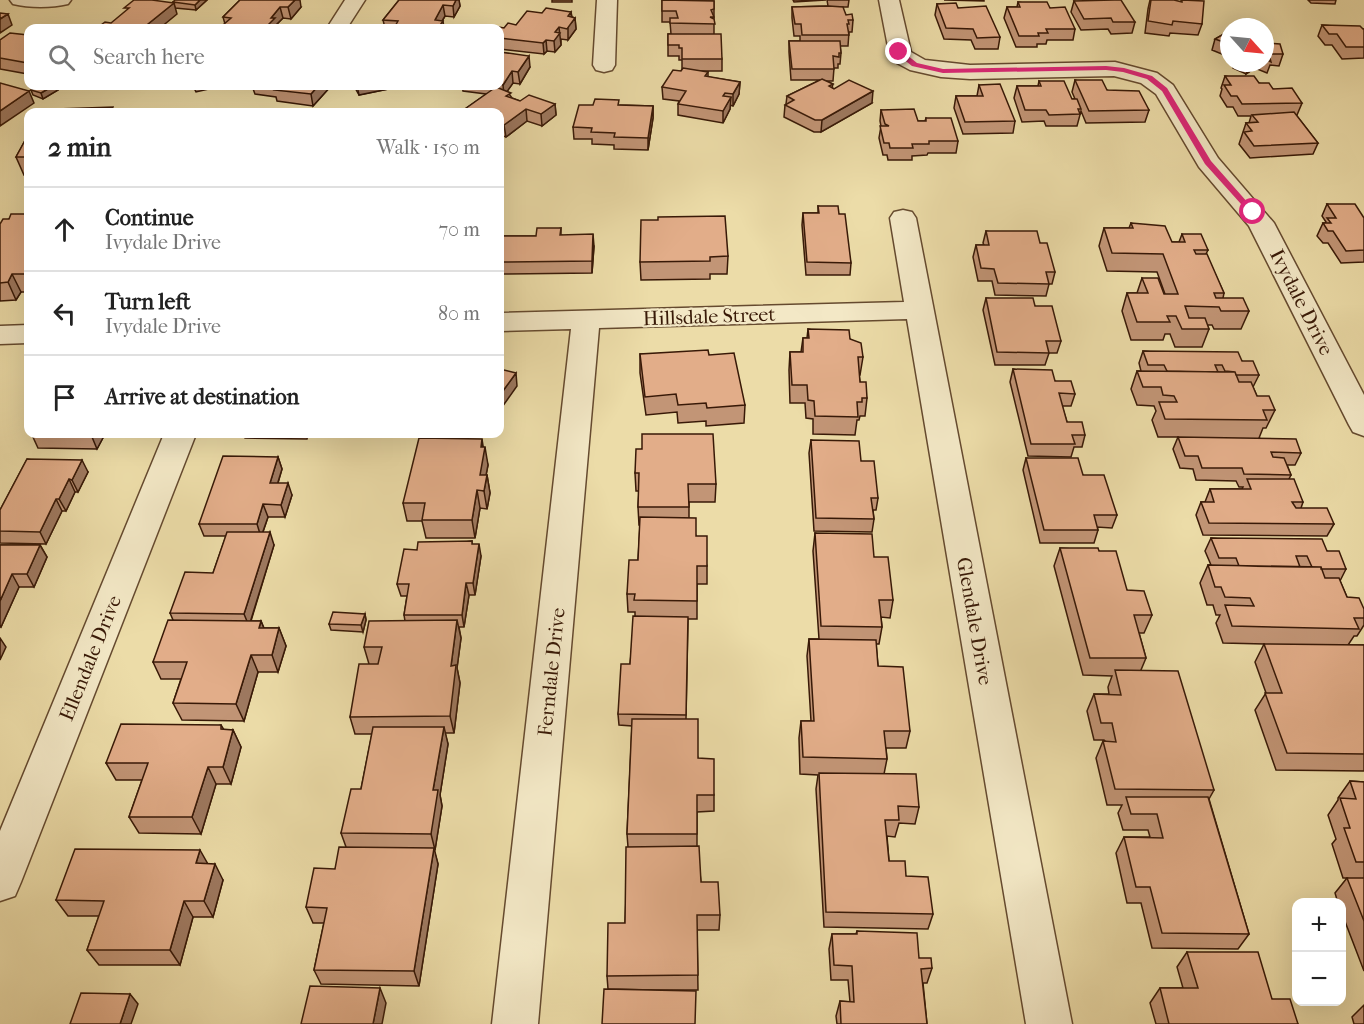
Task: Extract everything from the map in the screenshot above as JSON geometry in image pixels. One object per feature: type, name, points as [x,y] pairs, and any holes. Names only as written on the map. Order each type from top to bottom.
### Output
[{"type":"street","points":[[20,0],[61,0]]},
{"type":"street","points":[[340,24],[355,0]]},
{"type":"street","points":[[604,65],[607,0]]},
{"type":"street","name":"Ivydale Drive","points":[[889,0],[899,52],[908,70],[952,72],[1106,68],[1147,70],[1164,90],[1208,162],[1261,223],[1364,426]]},
{"type":"street","name":"Glendale Drive","points":[[903,218],[1049,1024]]},
{"type":"street","name":"Hillsdale Street","points":[[504,322],[919,310]]},
{"type":"street","name":"Ferndale Drive","points":[[515,1024],[586,320]]},
{"type":"street","points":[[0,335],[24,334]]},
{"type":"street","name":"Ellendale Drive","points":[[0,882],[178,438]]},
{"type":"building","points":[[134,0],[174,3],[148,24],[102,24],[111,23],[129,8],[124,8]]},
{"type":"building","points":[[175,0],[200,0],[195,5],[173,2]]},
{"type":"building","points":[[240,0],[295,0],[288,7],[280,7],[269,24],[224,24],[231,18],[223,17]]},
{"type":"building","points":[[399,0],[456,0],[453,6],[443,5],[435,20],[443,21],[441,24],[396,24],[398,21],[383,20]]},
{"type":"building","points":[[662,0],[714,1],[714,9],[711,10],[714,17],[710,17],[714,19],[715,24],[670,23],[670,18],[678,18],[676,11],[662,11]]},
{"type":"building","points":[[1121,0],[1135,22],[1113,22],[1111,18],[1084,19],[1074,1]]},
{"type":"building","points":[[1151,0],[1204,1],[1202,24],[1173,21],[1172,25],[1148,21]]},
{"type":"building","points":[[1018,2],[1047,2],[1050,8],[1065,7],[1075,29],[1046,29],[1048,33],[1038,33],[1039,36],[1019,36],[1007,7],[1020,7]]},
{"type":"building","points":[[956,3],[958,8],[986,6],[1000,37],[977,38],[973,29],[946,28],[937,4]]},
{"type":"building","points":[[792,7],[843,7],[846,15],[852,14],[853,20],[848,20],[849,24],[847,24],[849,35],[802,35],[801,24],[795,24]]},
{"type":"building","points":[[546,8],[571,12],[568,16],[575,18],[567,29],[559,27],[555,32],[560,33],[554,41],[546,40],[543,43],[504,38],[504,28],[508,23],[516,25],[527,11],[542,13]]},
{"type":"building","points":[[0,13],[8,14],[0,19]]},
{"type":"building","points":[[1322,25],[1360,26],[1364,29],[1364,47],[1346,47],[1337,34],[1329,34]]},
{"type":"building","points":[[10,33],[24,35],[24,62],[0,58],[0,40]]},
{"type":"building","points":[[668,34],[721,34],[722,59],[682,59],[682,48],[679,48],[679,45],[668,45]]},
{"type":"building","points":[[789,41],[840,41],[841,53],[839,57],[833,56],[834,69],[792,69]]},
{"type":"building","points":[[1274,44],[1280,44],[1283,54],[1274,54]]},
{"type":"building","points":[[504,53],[529,56],[518,72],[512,71],[504,83]]},
{"type":"building","points":[[683,68],[708,72],[705,76],[740,82],[733,94],[725,93],[723,96],[731,97],[723,111],[678,104],[686,91],[662,87],[673,70],[681,71]]},
{"type":"building","points":[[1225,76],[1254,76],[1259,83],[1269,83],[1273,89],[1292,88],[1302,103],[1242,104],[1237,96],[1231,96],[1224,85],[1231,85]]},
{"type":"building","points":[[822,79],[833,84],[829,86],[834,89],[849,80],[873,91],[822,120],[815,120],[785,105],[794,100],[787,96]]},
{"type":"building","points":[[1075,80],[1102,80],[1107,90],[1139,91],[1149,110],[1089,111]]},
{"type":"building","points":[[1039,81],[1064,81],[1072,99],[1077,99],[1081,109],[1078,109],[1080,114],[1049,115],[1046,110],[1025,110],[1017,86],[1041,86]]},
{"type":"building","points":[[0,83],[29,91],[0,111]]},
{"type":"building","points":[[1000,84],[1015,121],[965,122],[956,96],[983,96],[979,85]]},
{"type":"building","points":[[31,90],[46,90],[41,93]]},
{"type":"building","points":[[274,90],[314,90],[311,94]]},
{"type":"building","points":[[492,90],[504,90],[511,93],[506,96],[520,101],[529,95],[555,104],[541,114],[526,109],[504,125],[504,108],[466,108]]},
{"type":"building","points":[[595,99],[619,100],[618,105],[653,106],[648,138],[614,137],[615,133],[591,132],[592,128],[573,127],[579,105],[593,105]]},
{"type":"building","points":[[914,109],[918,121],[926,121],[926,118],[951,118],[958,141],[929,141],[929,144],[912,144],[913,148],[890,148],[889,143],[884,143],[880,126],[889,126],[885,124],[881,110]]},
{"type":"building","points":[[1294,112],[1318,143],[1254,146],[1244,132],[1252,131],[1246,123],[1258,122],[1252,115]]},
{"type":"building","points":[[24,142],[24,157],[16,157]]},
{"type":"building","points":[[1327,204],[1355,204],[1364,218],[1364,250],[1346,251],[1333,231],[1328,231],[1323,223],[1331,223],[1327,218],[1336,218]]},
{"type":"building","points":[[818,206],[838,206],[839,214],[845,214],[851,263],[807,262],[803,213],[819,213]]},
{"type":"building","points":[[11,214],[24,214],[24,274],[12,274],[8,282],[0,283],[0,224],[3,219],[9,219]]},
{"type":"building","points":[[725,216],[728,256],[710,257],[710,261],[640,262],[641,220],[658,220],[658,217]]},
{"type":"building","points":[[1131,223],[1165,226],[1172,242],[1185,242],[1182,234],[1201,234],[1208,250],[1194,250],[1196,254],[1207,254],[1224,293],[1214,293],[1216,298],[1243,298],[1249,311],[1221,311],[1219,307],[1185,306],[1189,318],[1205,318],[1209,329],[1182,329],[1176,316],[1167,316],[1170,322],[1137,322],[1127,293],[1148,293],[1142,278],[1158,278],[1164,294],[1178,294],[1163,254],[1112,253],[1104,228],[1133,228]]},
{"type":"building","points":[[537,228],[561,228],[560,235],[593,234],[592,261],[504,262],[504,236],[536,236]]},
{"type":"building","points":[[986,231],[1037,231],[1040,243],[1047,243],[1055,272],[1046,272],[1049,284],[998,283],[994,269],[981,268],[976,245],[989,245]]},
{"type":"building","points":[[986,298],[1033,298],[1035,306],[1052,306],[1061,341],[1046,341],[1049,353],[997,352]]},
{"type":"building","points":[[808,329],[849,330],[850,339],[861,343],[863,357],[858,357],[860,382],[866,382],[867,398],[862,398],[862,402],[857,402],[858,417],[815,416],[814,401],[808,400],[807,385],[792,385],[790,352],[803,352],[803,338],[809,338]]},
{"type":"building","points":[[708,350],[709,355],[734,353],[745,405],[707,408],[706,403],[678,405],[676,394],[645,397],[640,354]]},
{"type":"building","points":[[1143,351],[1238,352],[1242,361],[1253,361],[1259,375],[1236,375],[1235,372],[1225,371],[1222,365],[1215,365],[1218,372],[1167,371],[1164,365],[1148,365]]},
{"type":"building","points":[[1013,369],[1052,370],[1055,381],[1071,381],[1075,394],[1059,393],[1067,422],[1082,422],[1085,435],[1072,435],[1075,444],[1031,444]]},
{"type":"building","points":[[504,370],[516,373],[504,390]]},
{"type":"building","points":[[1137,371],[1235,372],[1239,382],[1251,382],[1257,396],[1269,396],[1275,410],[1263,410],[1267,420],[1165,419],[1159,402],[1177,402],[1174,396],[1163,395],[1161,387],[1143,387]]},
{"type":"building","points":[[642,434],[713,434],[716,484],[688,484],[689,507],[638,507],[639,473],[635,473],[636,449],[642,449]]},
{"type":"building","points":[[1178,437],[1296,439],[1301,453],[1271,452],[1273,457],[1284,458],[1291,475],[1244,474],[1242,468],[1202,468],[1198,456],[1185,456]]},
{"type":"building","points":[[419,438],[482,439],[481,447],[485,447],[480,475],[487,475],[484,491],[477,490],[472,520],[422,520],[425,503],[403,503]]},
{"type":"building","points":[[811,440],[859,441],[861,461],[874,461],[878,498],[871,498],[874,519],[816,518]]},
{"type":"building","points":[[223,456],[278,457],[270,483],[288,483],[281,505],[263,504],[257,524],[199,524]]},
{"type":"building","points":[[1026,458],[1078,458],[1083,475],[1104,475],[1117,515],[1094,515],[1098,530],[1044,530]]},
{"type":"building","points":[[27,459],[82,460],[72,480],[69,479],[59,499],[56,499],[40,532],[0,531],[0,510]]},
{"type":"building","points":[[1247,479],[1294,479],[1303,502],[1292,502],[1296,508],[1327,508],[1334,524],[1209,523],[1201,502],[1214,502],[1210,489],[1251,489]]},
{"type":"building","points":[[640,517],[696,518],[696,536],[707,536],[707,566],[697,566],[697,601],[634,600],[635,594],[627,594],[629,560],[638,560]]},
{"type":"building","points":[[227,532],[270,532],[244,614],[170,613],[185,572],[213,573]]},
{"type":"building","points":[[815,533],[872,534],[874,557],[888,557],[893,600],[879,600],[882,627],[821,626]]},
{"type":"building","points":[[1211,538],[1322,539],[1327,551],[1339,551],[1346,569],[1312,567],[1307,556],[1296,556],[1300,567],[1239,566],[1236,558],[1219,558]]},
{"type":"building","points":[[472,541],[472,544],[479,544],[473,583],[466,583],[462,615],[404,615],[409,584],[397,584],[404,549],[417,550],[418,542]]},
{"type":"building","points":[[0,545],[40,545],[27,574],[12,574],[0,601]]},
{"type":"building","points":[[1060,548],[1098,548],[1099,551],[1116,551],[1127,590],[1144,591],[1152,615],[1134,615],[1146,658],[1090,658]]},
{"type":"building","points":[[1208,565],[1321,567],[1325,578],[1339,578],[1347,597],[1359,598],[1364,609],[1364,618],[1354,618],[1359,629],[1232,626],[1225,605],[1254,606],[1250,598],[1225,597],[1221,587],[1215,587]]},
{"type":"building","points":[[333,612],[365,614],[361,625],[329,624]]},
{"type":"building","points":[[633,616],[688,617],[686,715],[618,714],[621,664],[630,664]]},
{"type":"building","points":[[168,620],[261,621],[259,628],[279,628],[272,655],[251,655],[236,704],[173,703],[187,662],[153,662]]},
{"type":"building","points":[[457,620],[451,666],[456,665],[450,716],[350,717],[359,664],[378,664],[382,647],[364,647],[369,621]]},
{"type":"building","points":[[809,639],[876,640],[878,666],[903,667],[910,731],[884,731],[887,759],[803,757],[801,721],[814,721]]},
{"type":"building","points":[[1264,644],[1364,645],[1364,754],[1287,753],[1265,693],[1282,693]]},
{"type":"building","points":[[1115,670],[1178,671],[1214,790],[1115,789],[1103,741],[1116,742],[1112,723],[1101,723],[1094,694],[1121,695]]},
{"type":"building","points":[[632,719],[698,719],[698,758],[714,759],[714,795],[697,795],[697,834],[627,834]]},
{"type":"building","points":[[121,724],[221,725],[221,729],[233,730],[223,767],[208,767],[192,817],[129,817],[148,763],[106,763]]},
{"type":"building","points":[[373,727],[444,727],[433,790],[438,790],[431,834],[341,833],[351,789],[361,789]]},
{"type":"building","points":[[819,773],[916,774],[919,807],[898,806],[899,820],[885,820],[889,861],[905,861],[906,876],[928,877],[933,914],[826,912]]},
{"type":"building","points":[[1350,781],[1364,782],[1364,862],[1356,862],[1344,828],[1350,828],[1340,798],[1356,799]]},
{"type":"building","points":[[1126,797],[1208,797],[1249,934],[1162,933],[1150,887],[1136,887],[1124,837],[1163,838],[1157,814],[1131,814]]},
{"type":"building","points":[[699,846],[701,882],[718,882],[720,915],[697,915],[698,975],[607,976],[608,923],[625,923],[626,847]]},
{"type":"building","points":[[339,847],[434,848],[414,971],[314,970],[327,908],[306,907],[314,868],[335,869]]},
{"type":"building","points":[[75,849],[200,850],[196,863],[215,864],[204,901],[184,901],[170,950],[87,950],[104,901],[56,900]]},
{"type":"building","points":[[1347,878],[1364,878],[1364,921]]},
{"type":"building","points":[[857,931],[917,933],[919,958],[931,958],[932,968],[921,969],[927,1024],[841,1024],[840,1001],[854,1002],[852,966],[834,965],[832,934],[857,934]]},
{"type":"building","points":[[1187,952],[1258,952],[1272,999],[1290,999],[1298,1024],[1169,1024],[1160,988],[1198,988]]},
{"type":"building","points":[[310,986],[380,988],[373,1024],[301,1024]]},
{"type":"building","points":[[604,989],[696,991],[695,1024],[602,1024]]},
{"type":"building","points":[[81,993],[130,994],[120,1024],[70,1024]]},
{"type":"route","points":[[899,52],[907,61],[914,64],[933,70],[952,72],[1106,68],[1141,74],[1155,81],[1164,90],[1208,162],[1253,212]]}]
